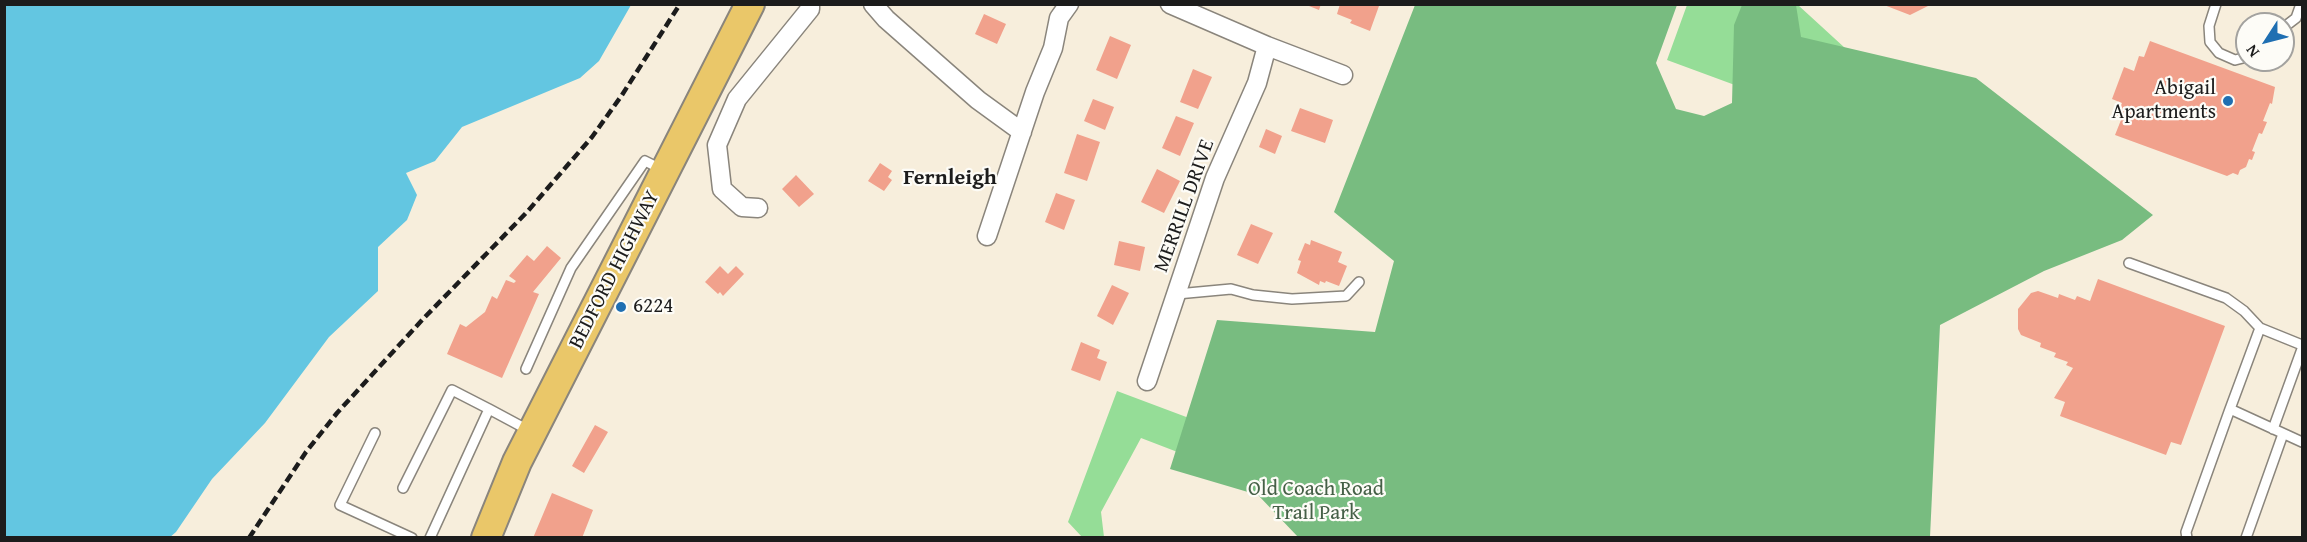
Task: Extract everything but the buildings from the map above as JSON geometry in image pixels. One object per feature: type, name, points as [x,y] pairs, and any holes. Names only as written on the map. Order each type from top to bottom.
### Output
[{"type":"main road","name":"BEDFORD HIGHWAY","points":[[486,537],[517,462],[750,4]]},
{"type":"street","points":[[758,208],[742,207],[722,189],[717,145],[737,99],[810,9],[810,4]]},
{"type":"street","points":[[873,4],[886,19],[978,100],[1022,132]]},
{"type":"street","points":[[987,236],[1035,92],[1053,48],[1059,18],[1069,4]]},
{"type":"street","points":[[1170,4],[1267,46],[1343,75]]},
{"type":"street","name":"MERRILL DRIVE","points":[[1147,381],[1215,178],[1257,83],[1267,46]]},
{"type":"lane","points":[[2216,4],[2209,26],[2210,42],[2219,53],[2235,60]]},
{"type":"lane","points":[[2295,18],[2301,4]]},
{"type":"lane","points":[[526,369],[571,268],[645,161],[665,171]]},
{"type":"lane","points":[[2130,263],[2226,298],[2244,311],[2260,328],[2302,345]]},
{"type":"lane","points":[[1177,294],[1231,289],[1253,295],[1292,299],[1346,296],[1359,282]]},
{"type":"lane","points":[[2187,537],[2186,532],[2260,328]]},
{"type":"lane","points":[[2273,429],[2302,350]]},
{"type":"lane","points":[[403,488],[452,390],[532,432]]},
{"type":"lane","points":[[430,537],[489,409]]},
{"type":"lane","points":[[2230,409],[2302,442]]},
{"type":"lane","points":[[375,433],[340,506],[412,537]]},
{"type":"lane","points":[[2246,537],[2283,434]]},
{"type":"green space","name":"Old Coach Road Trail Park","points":[[1415,5],[1677,5],[1656,63],[1676,109],[1704,116],[1732,103],[1734,25],[1742,5],[1796,5],[1801,37],[1976,78],[2153,215],[2122,240],[2044,271],[1940,325],[1930,537],[1298,537],[1258,495],[1170,469],[1217,320],[1375,332],[1394,261],[1334,212]]},
{"type":"green space","points":[[1687,5],[1798,5],[1987,178],[1667,60]]},
{"type":"green space","points":[[1117,391],[1213,427],[1253,481],[1141,438],[1101,512],[1104,537],[1082,537],[1068,522]]},
{"type":"water","points":[[4,5],[631,5],[599,61],[580,78],[462,127],[435,161],[406,173],[417,195],[407,220],[378,247],[378,291],[329,337],[265,423],[212,479],[176,532],[169,538],[5,537]]},
{"type":"railway","points":[[249,538],[306,452],[337,413],[423,319],[527,212],[592,137],[622,95],[680,4]]},
{"type":"place","name":"Abigail Apartments","points":[[2228,101]]},
{"type":"place","name":"6224","points":[[621,307]]},
{"type":"district","name":"Fernleigh","points":[[950,178]]}]
